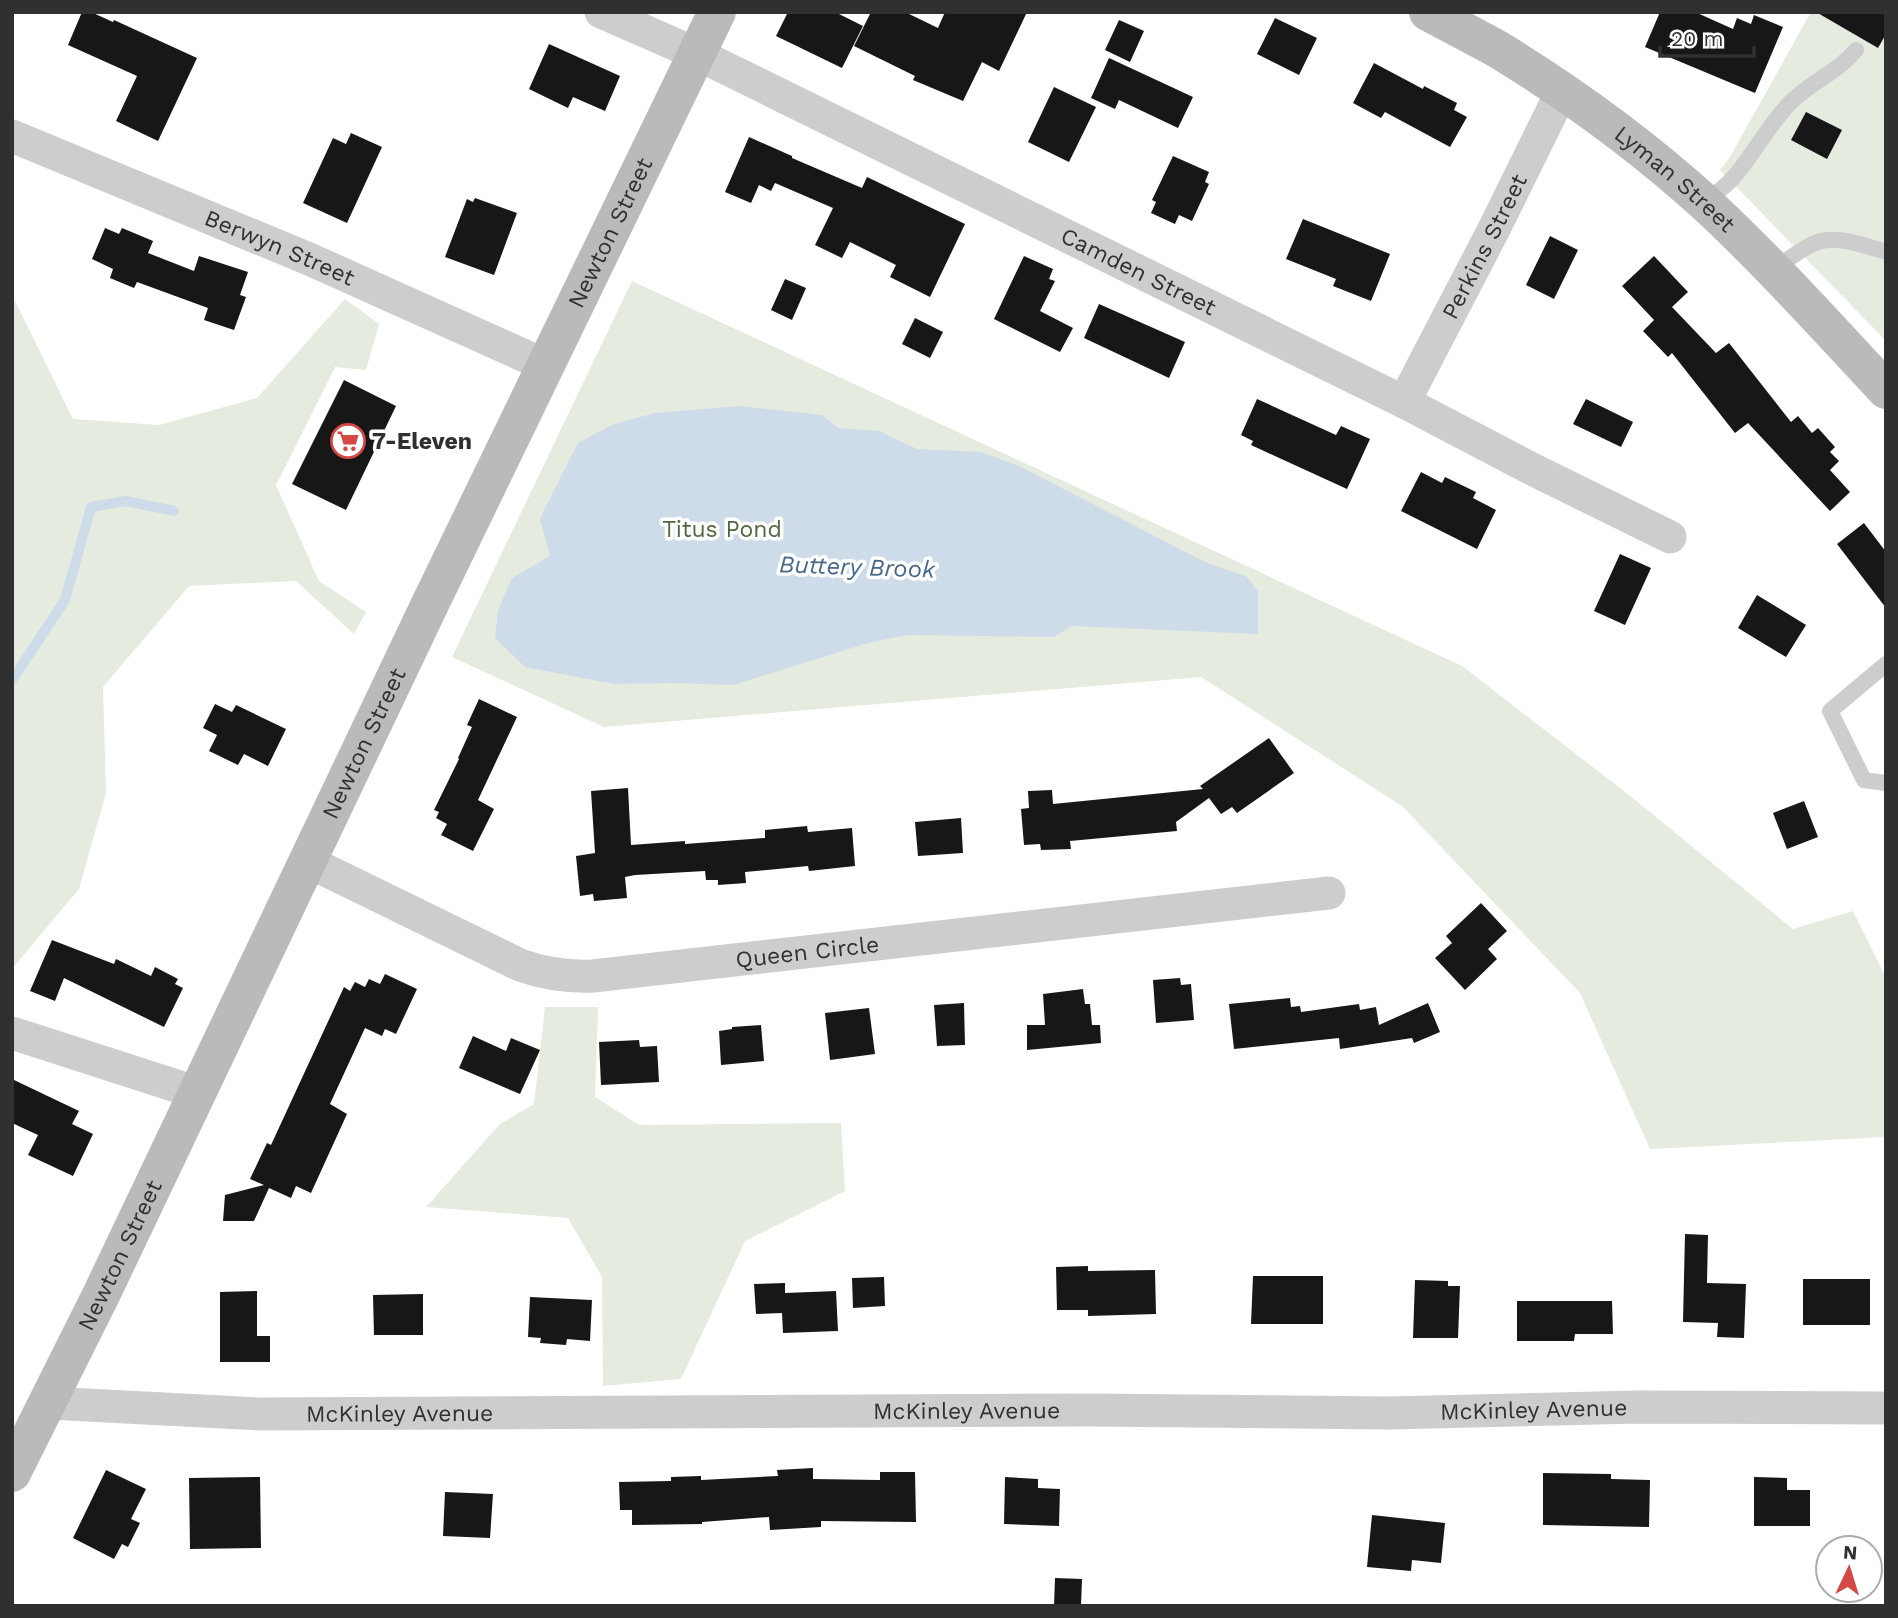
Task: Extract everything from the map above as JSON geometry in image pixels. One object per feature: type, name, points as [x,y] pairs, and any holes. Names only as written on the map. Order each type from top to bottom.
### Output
[{"type":"main road","name":"Newton Street","points":[[12,1473],[198,1093],[307,860],[717,12]]},
{"type":"main road","name":"Lyman Street","points":[[1428,12],[1497,49],[1562,91],[1654,160],[1704,202],[1773,270],[1886,390]]},
{"type":"street","name":"Camden Street","points":[[601,12],[697,54],[1404,402],[1670,537]]},
{"type":"street","name":"Perkins Street","points":[[1404,402],[1562,91]]},
{"type":"street","name":"Berwyn Street","points":[[12,136],[309,259],[545,365]]},
{"type":"street","name":"Queen Circle","points":[[307,860],[520,965],[544,973],[568,976],[593,976],[1329,893]]},
{"type":"street","points":[[12,1033],[198,1093]]},
{"type":"street","name":"McKinley Avenue","points":[[48,1403],[259,1414],[1089,1410],[1389,1413],[1638,1407],[1886,1408]]},
{"type":"lane","points":[[1704,202],[1731,181],[1773,121],[1794,99],[1847,61],[1856,50]]},
{"type":"lane","points":[[1773,270],[1814,243],[1828,240],[1854,243],[1886,252]]},
{"type":"lane","points":[[1886,664],[1830,710],[1864,779],[1886,783]]},
{"type":"green space","points":[[1811,12],[1886,12],[1886,341],[1720,170],[1730,157]]},
{"type":"green space","name":"Titus Pond","points":[[632,281],[1462,666],[1629,795],[1793,929],[1853,911],[1886,978],[1886,1137],[1650,1149],[1580,993],[1402,806],[1201,677],[604,727],[452,657]]},
{"type":"green space","points":[[12,295],[73,419],[159,425],[257,398],[345,299],[379,324],[366,370],[335,367],[276,485],[319,581],[366,612],[354,634],[296,581],[189,586],[103,687],[106,793],[79,889],[12,969]]},
{"type":"green space","points":[[545,1007],[598,1007],[595,1097],[639,1125],[841,1123],[845,1191],[745,1241],[681,1379],[603,1386],[602,1277],[568,1218],[426,1207],[500,1124],[534,1104]]},
{"type":"water","name":"Titus Pond","points":[[739,406],[822,415],[838,428],[879,431],[917,449],[981,452],[1019,466],[1205,562],[1247,577],[1258,591],[1258,634],[1072,626],[1054,637],[908,635],[868,643],[733,685],[614,684],[525,667],[495,638],[498,610],[512,578],[550,556],[540,519],[578,443],[614,424],[655,413]]},
{"type":"building","points":[[82,12],[91,12],[113,22],[114,20],[197,58],[158,141],[116,121],[137,76],[68,45]]},
{"type":"building","points":[[788,12],[835,12],[863,26],[842,68],[776,36]]},
{"type":"building","points":[[871,12],[905,12],[938,28],[945,12],[1027,12],[999,71],[982,62],[963,101],[913,80],[915,76],[854,46]]},
{"type":"building","points":[[1660,12],[1695,12],[1733,29],[1737,18],[1751,24],[1754,15],[1783,27],[1755,93],[1645,47]]},
{"type":"building","points":[[1816,12],[1886,12],[1886,34],[1878,48]]},
{"type":"building","points":[[1275,18],[1317,38],[1299,75],[1257,54]]},
{"type":"building","points":[[1119,20],[1144,31],[1130,62],[1105,50]]},
{"type":"building","points":[[549,44],[620,76],[605,111],[573,97],[568,108],[529,89]]},
{"type":"building","points":[[1109,58],[1193,97],[1178,128],[1119,100],[1115,109],[1091,98]]},
{"type":"building","points":[[1374,63],[1423,89],[1424,86],[1457,103],[1454,110],[1467,117],[1450,147],[1385,112],[1381,118],[1353,103]]},
{"type":"building","points":[[1054,87],[1096,107],[1069,162],[1028,142]]},
{"type":"building","points":[[1806,112],[1842,130],[1827,159],[1791,140]]},
{"type":"building","points":[[351,133],[382,147],[347,223],[303,203],[333,138],[346,144]]},
{"type":"building","points":[[749,137],[862,188],[867,177],[965,224],[930,297],[890,277],[896,265],[850,242],[842,258],[815,245],[833,208],[775,183],[771,191],[759,185],[751,203],[725,192]]},
{"type":"building","points":[[1173,156],[1209,172],[1205,182],[1209,184],[1192,221],[1179,215],[1175,224],[1151,213],[1156,202],[1152,200]]},
{"type":"building","points":[[475,198],[517,213],[494,275],[445,257],[467,199],[473,202]]},
{"type":"building","points":[[1303,219],[1390,254],[1371,301],[1333,286],[1336,279],[1286,259]]},
{"type":"building","points":[[105,228],[119,234],[122,228],[153,241],[148,253],[194,271],[199,256],[248,272],[240,295],[246,297],[234,330],[204,320],[208,308],[137,282],[134,288],[110,278],[113,269],[92,259]]},
{"type":"building","points":[[1550,236],[1578,250],[1554,299],[1526,285]]},
{"type":"building","points":[[1024,256],[1053,269],[1049,279],[1055,281],[1040,311],[1073,328],[1060,352],[994,319]]},
{"type":"building","points":[[1654,256],[1688,292],[1672,307],[1716,353],[1729,343],[1791,422],[1798,416],[1812,433],[1818,428],[1835,447],[1830,452],[1839,461],[1830,470],[1850,492],[1830,511],[1748,423],[1735,433],[1672,353],[1668,357],[1643,331],[1654,320],[1622,286]]},
{"type":"building","points":[[785,279],[806,288],[792,320],[771,310]]},
{"type":"building","points":[[1099,304],[1185,342],[1169,378],[1084,338]]},
{"type":"building","points":[[915,318],[943,332],[930,358],[902,344]]},
{"type":"building","points":[[344,380],[396,406],[346,510],[292,484]]},
{"type":"building","points":[[1257,399],[1336,435],[1341,426],[1370,439],[1347,489],[1251,445],[1253,441],[1241,435]]},
{"type":"building","points":[[1586,399],[1633,422],[1621,447],[1573,424]]},
{"type":"building","points":[[1421,472],[1442,483],[1445,477],[1476,492],[1473,498],[1496,510],[1477,549],[1401,511]]},
{"type":"building","points":[[1864,523],[1886,552],[1886,608],[1837,544]]},
{"type":"building","points":[[1620,554],[1651,568],[1625,625],[1594,611]]},
{"type":"building","points":[[1757,595],[1806,625],[1786,657],[1738,628]]},
{"type":"building","points":[[479,699],[517,717],[478,800],[494,809],[473,851],[441,835],[447,824],[436,818],[439,812],[434,810],[472,727],[467,725]]},
{"type":"building","points":[[215,704],[232,712],[236,705],[286,729],[268,766],[244,754],[238,765],[209,751],[217,735],[203,728]]},
{"type":"building","points":[[1269,738],[1294,773],[1237,813],[1232,807],[1221,814],[1209,798],[1176,822],[1177,831],[1070,841],[1071,849],[1041,850],[1040,844],[1024,845],[1021,809],[1029,808],[1028,791],[1052,790],[1053,804],[1203,789],[1200,786]]},
{"type":"building","points":[[628,788],[631,845],[765,838],[765,830],[807,826],[808,832],[852,828],[855,866],[809,871],[808,866],[745,872],[746,883],[718,885],[718,880],[706,880],[705,871],[635,875],[625,877],[627,898],[594,901],[593,894],[580,896],[576,856],[595,853],[591,791]]},
{"type":"building","points":[[1804,801],[1818,837],[1787,849],[1773,813]]},
{"type":"building","points":[[961,818],[963,853],[918,856],[915,822]]},
{"type":"building","points":[[1481,903],[1507,931],[1488,949],[1497,959],[1465,990],[1435,958],[1452,943],[1446,936]]},
{"type":"building","points":[[52,940],[114,964],[116,959],[151,976],[155,967],[178,979],[175,984],[183,988],[164,1027],[64,978],[55,1001],[30,991]]},
{"type":"building","points":[[385,974],[417,989],[396,1034],[385,1029],[382,1036],[365,1028],[330,1104],[347,1114],[311,1193],[296,1186],[291,1198],[269,1188],[254,1221],[223,1221],[225,1195],[264,1185],[250,1179],[267,1143],[271,1145],[344,987],[350,991],[355,982],[365,987],[369,979],[380,984]]},
{"type":"building","points":[[1180,978],[1181,985],[1191,984],[1194,1020],[1156,1023],[1153,980]]},
{"type":"building","points":[[1083,989],[1085,1004],[1090,1004],[1092,1025],[1100,1025],[1101,1043],[1027,1050],[1027,1025],[1045,1025],[1043,994]]},
{"type":"building","points":[[1290,998],[1291,1007],[1300,1006],[1301,1012],[1359,1004],[1360,1010],[1376,1007],[1379,1025],[1428,1003],[1440,1032],[1414,1043],[1412,1038],[1340,1049],[1339,1038],[1234,1049],[1229,1004]]},
{"type":"building","points":[[964,1003],[965,1045],[937,1046],[934,1005]]},
{"type":"building","points":[[869,1008],[875,1054],[830,1060],[825,1013]]},
{"type":"building","points":[[761,1025],[764,1061],[721,1065],[719,1031],[732,1027]]},
{"type":"building","points":[[473,1036],[506,1051],[511,1038],[540,1050],[520,1094],[459,1068]]},
{"type":"building","points":[[639,1040],[640,1047],[657,1046],[659,1082],[601,1085],[599,1042]]},
{"type":"building","points":[[12,1079],[79,1111],[72,1124],[93,1134],[73,1176],[28,1155],[38,1135],[12,1123]]},
{"type":"building","points":[[1685,1234],[1708,1235],[1707,1283],[1746,1284],[1744,1338],[1717,1337],[1718,1323],[1683,1322]]},
{"type":"building","points":[[1088,1266],[1088,1271],[1155,1270],[1156,1314],[1088,1316],[1088,1310],[1057,1310],[1056,1267]]},
{"type":"building","points":[[1253,1276],[1323,1276],[1323,1324],[1251,1324]]},
{"type":"building","points":[[884,1277],[885,1306],[853,1308],[852,1278]]},
{"type":"building","points":[[1803,1279],[1870,1279],[1870,1325],[1803,1325]]},
{"type":"building","points":[[1415,1280],[1448,1281],[1448,1286],[1460,1286],[1458,1338],[1413,1338]]},
{"type":"building","points":[[785,1283],[785,1293],[836,1291],[838,1331],[783,1333],[782,1313],[756,1314],[754,1284]]},
{"type":"building","points":[[257,1291],[257,1336],[270,1336],[270,1362],[220,1362],[220,1292]]},
{"type":"building","points":[[423,1294],[423,1335],[374,1335],[373,1295]]},
{"type":"building","points":[[530,1297],[592,1300],[590,1341],[567,1339],[566,1345],[540,1343],[541,1338],[528,1337]]},
{"type":"building","points":[[1517,1301],[1612,1301],[1613,1334],[1575,1334],[1574,1341],[1517,1341]]},
{"type":"building","points":[[813,1468],[813,1479],[880,1480],[880,1472],[915,1472],[916,1522],[821,1521],[821,1527],[770,1530],[769,1517],[702,1524],[632,1525],[632,1510],[620,1510],[619,1482],[671,1481],[671,1477],[701,1476],[701,1480],[778,1476],[777,1470]]},
{"type":"building","points":[[106,1470],[146,1489],[131,1519],[140,1523],[128,1547],[122,1544],[114,1559],[73,1538]]},
{"type":"building","points":[[1543,1473],[1611,1474],[1611,1479],[1650,1480],[1649,1527],[1543,1525]]},
{"type":"building","points":[[260,1477],[261,1548],[190,1549],[189,1478]]},
{"type":"building","points":[[1005,1477],[1038,1479],[1038,1488],[1060,1489],[1059,1526],[1004,1524]]},
{"type":"building","points":[[1754,1477],[1787,1478],[1787,1490],[1810,1490],[1810,1526],[1754,1526]]},
{"type":"building","points":[[445,1492],[493,1494],[490,1538],[443,1536]]},
{"type":"building","points":[[1372,1515],[1445,1523],[1441,1563],[1412,1560],[1411,1571],[1367,1567]]},
{"type":"building","points":[[1055,1578],[1082,1579],[1081,1606],[1054,1606]]},
{"type":"waterway","name":"Buttery Brook","points":[[12,680],[65,600],[91,507],[126,501],[174,511]]},
{"type":"place","name":"7-Eleven","points":[[348,441]]}]
